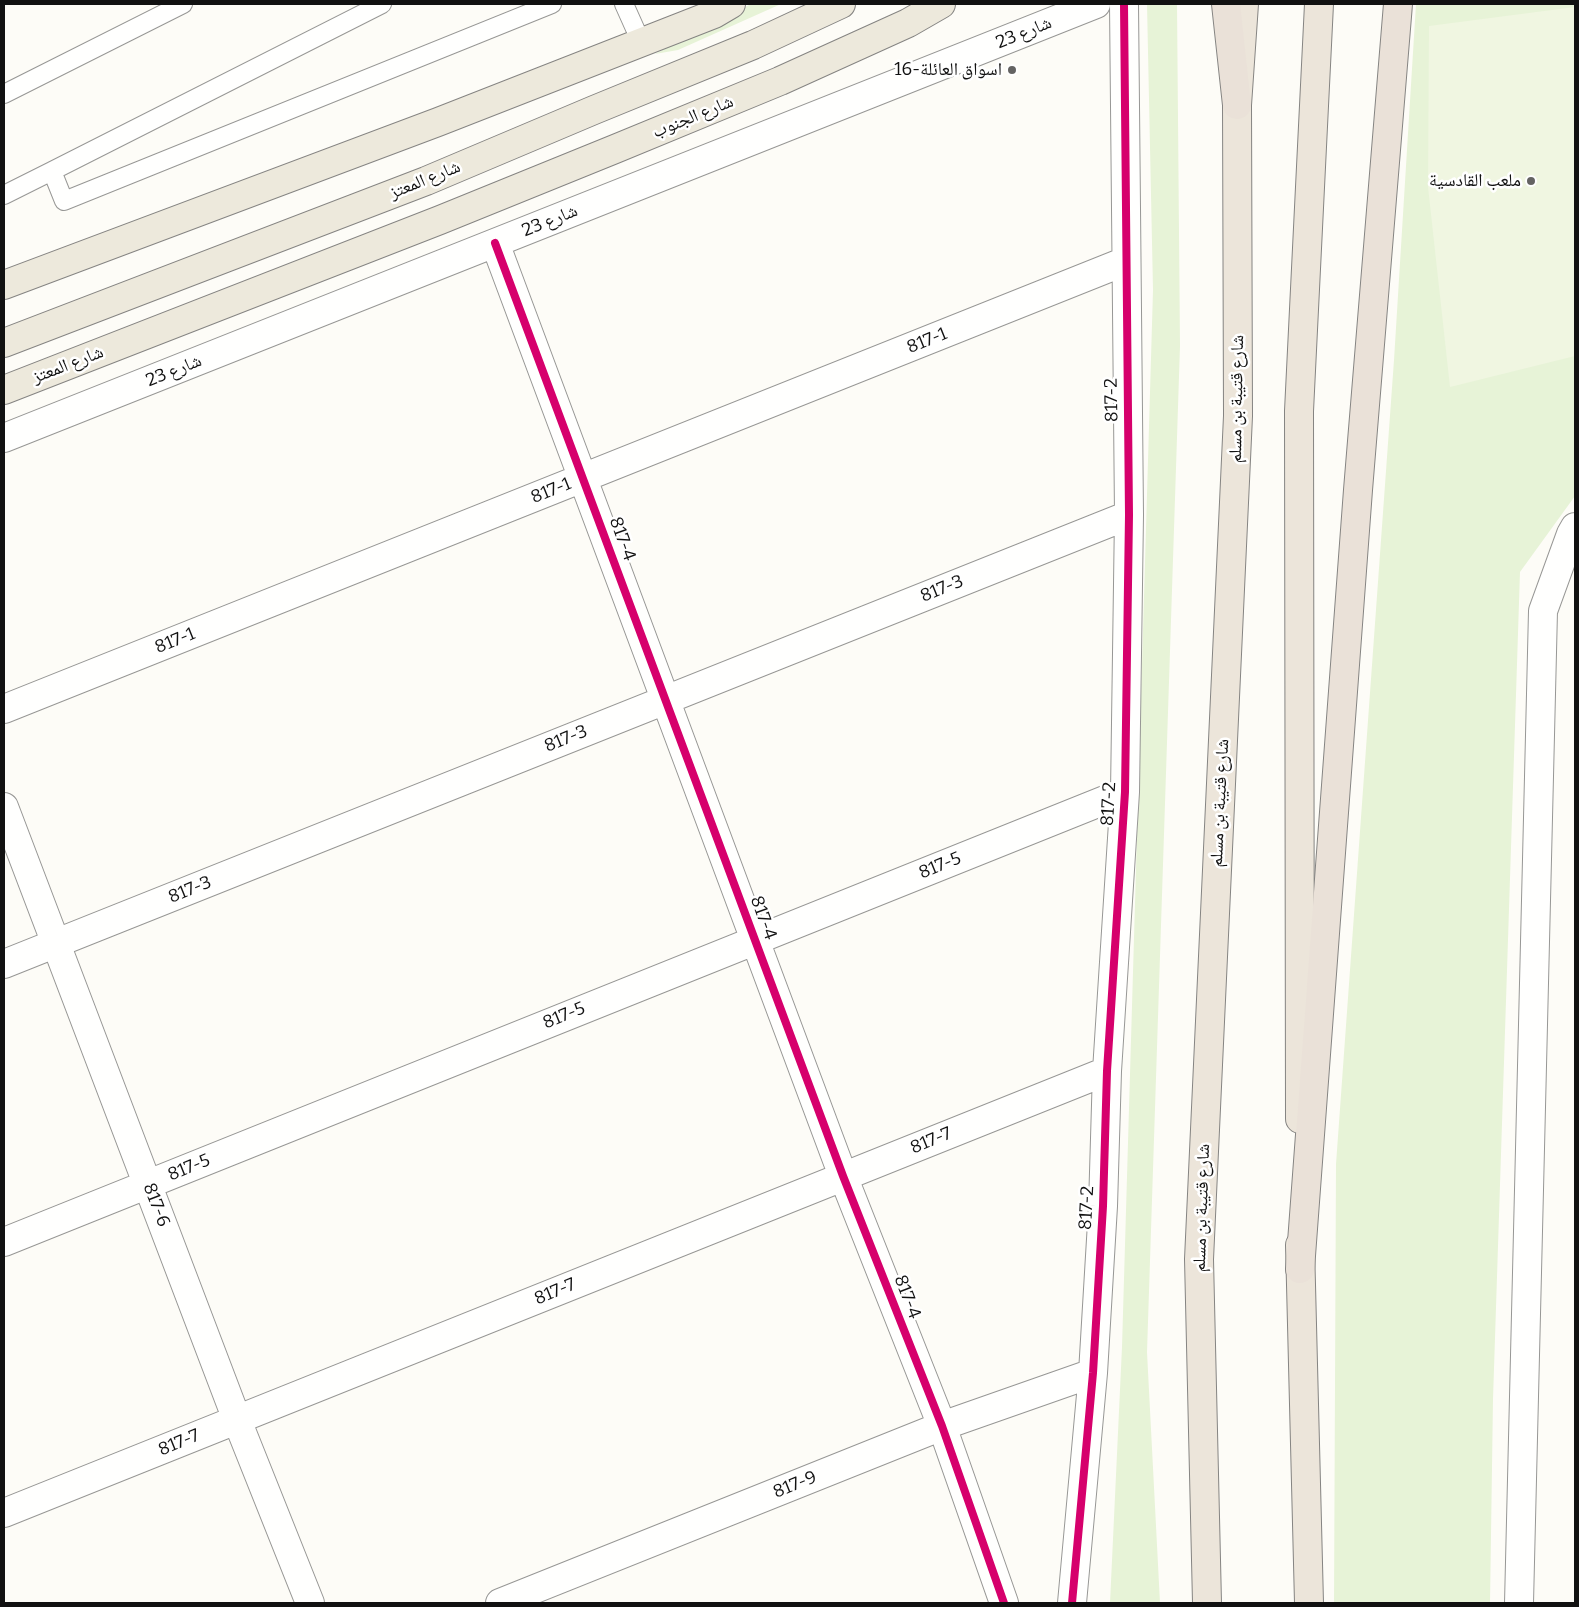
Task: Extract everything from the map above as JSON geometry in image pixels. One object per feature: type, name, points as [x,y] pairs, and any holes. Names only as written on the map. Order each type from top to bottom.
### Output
[{"type":"highway","points":[[1226,4],[1237,106]]},
{"type":"highway","name":"شارع قتيبة بن مسلم","points":[[1207,1603],[1199,1259],[1238,416],[1237,106],[1244,4]]},
{"type":"highway","points":[[1309,1603],[1300,1269],[1299,411],[1319,4]]},
{"type":"highway","points":[[1300,1269],[1358,490],[1398,4]]},
{"type":"main road","points":[[4,285],[429,125],[714,14],[731,4]]},
{"type":"main road","name":"شارع المعتز","points":[[4,343],[426,181],[594,110],[753,46],[841,4]]},
{"type":"main road","name":"شارع الجنوب","points":[[440,220],[780,81],[908,23],[941,4]]},
{"type":"main road","name":"شارع المعتز","points":[[4,390],[440,220]]},
{"type":"street","name":"شارع 23","points":[[4,438],[1096,4]]},
{"type":"street","name":"817-2","points":[[1072,1603],[1093,1373],[1103,1206],[1107,1071],[1125,792],[1129,515],[1124,4]]},
{"type":"street","name":"817-4","points":[[495,243],[843,1176],[942,1426],[1004,1603]]},
{"type":"street","name":"817-1","points":[[4,709],[1126,261]]},
{"type":"street","name":"817-3","points":[[4,964],[1129,515]]},
{"type":"street","points":[[1519,1603],[1543,611],[1571,534],[1575,528]]},
{"type":"street","name":"817-5","points":[[4,1242],[1125,792]]},
{"type":"street","name":"817-6","points":[[4,807],[237,1420],[310,1603]]},
{"type":"street","name":"817-7","points":[[4,1513],[1107,1071]]},
{"type":"street","name":"817-9","points":[[500,1603],[942,1426],[1093,1373]]},
{"type":"lane","points":[[4,94],[183,4]]},
{"type":"lane","points":[[4,195],[382,4]]},
{"type":"lane","points":[[52,171],[64,201],[552,4]]},
{"type":"lane","points":[[624,4],[642,42]]},
{"type":"green space","points":[[751,4],[781,4],[678,50],[655,54]]},
{"type":"green space","points":[[1147,4],[1177,4],[1180,346],[1147,1352],[1160,1603],[1110,1603],[1122,1347],[1153,290]]},
{"type":"green space","points":[[1416,4],[1575,4],[1575,496],[1520,572],[1493,1399],[1490,1603],[1334,1603],[1336,1164],[1394,360]]},
{"type":"green space","points":[[1575,7],[1575,356],[1450,387],[1428,187],[1429,26]]},
{"type":"cycle path","points":[[1072,1603],[1093,1373],[1103,1206],[1107,1071],[1125,792],[1129,515],[1124,4]]},
{"type":"cycle path","points":[[495,243],[843,1176],[942,1426],[1004,1603]]},
{"type":"place","name":"16-اسواق العائلة","points":[[1012,70]]},
{"type":"place","name":"ملعب القادسية","points":[[1531,181]]}]
